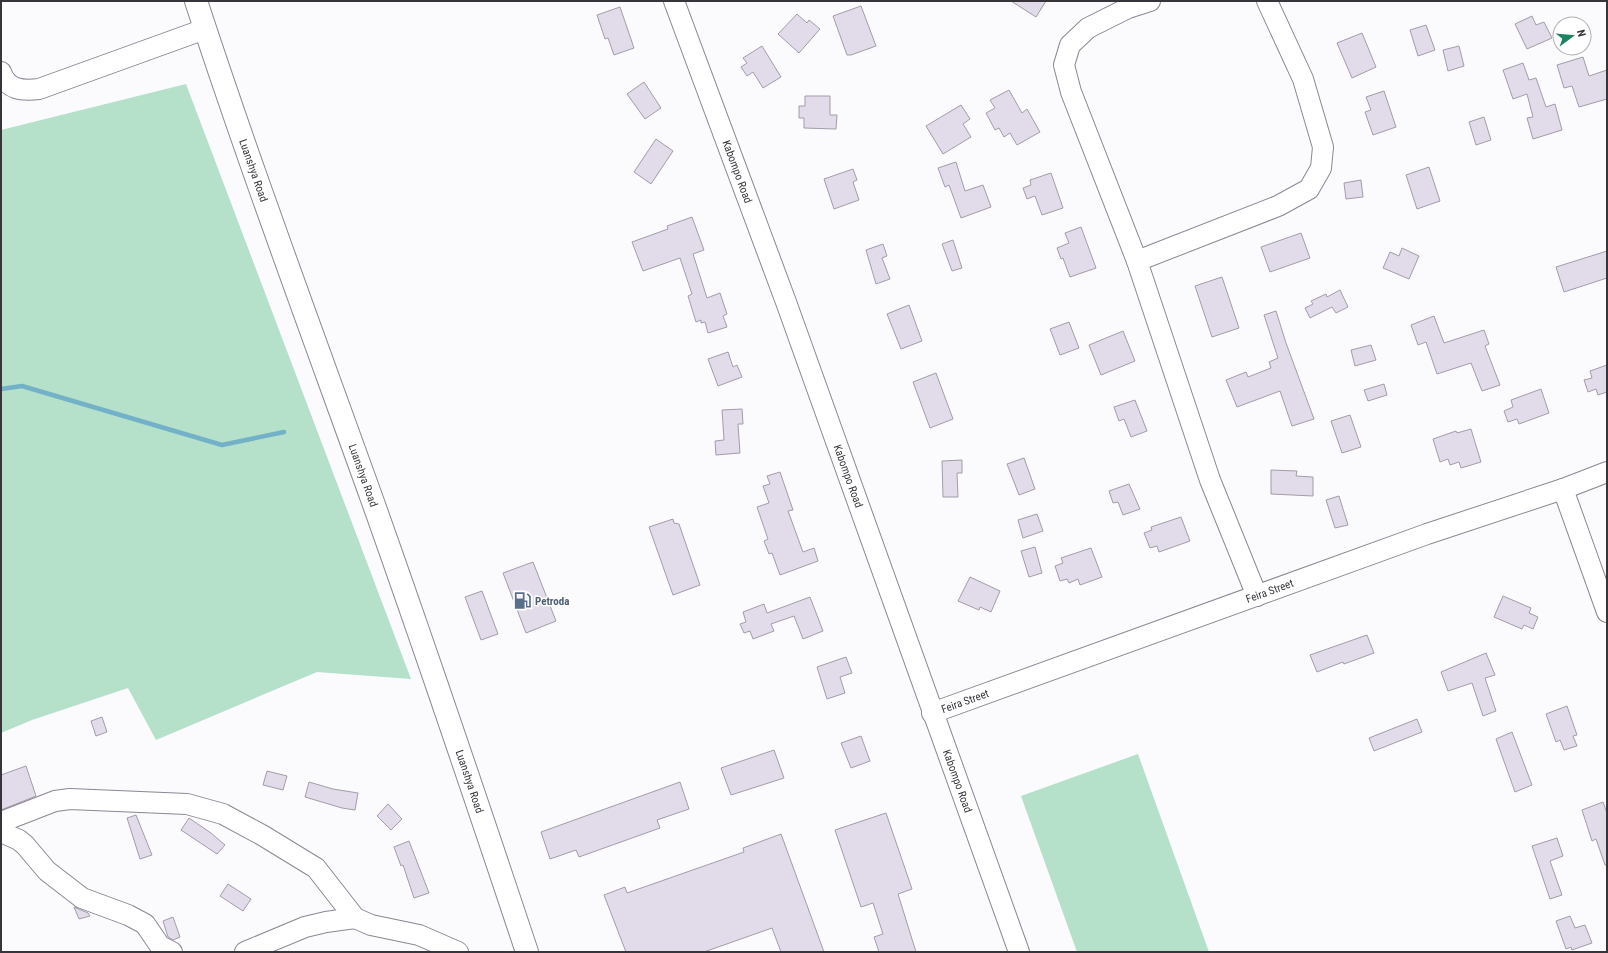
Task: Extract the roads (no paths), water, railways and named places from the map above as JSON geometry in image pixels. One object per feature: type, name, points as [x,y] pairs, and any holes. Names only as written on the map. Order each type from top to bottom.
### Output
[{"type":"highway","name":"Luanshya Road","points":[[196,1],[303,311],[440,693],[527,952]]},
{"type":"street","name":"Kabompo Road","points":[[674,1],[786,302],[932,713],[1019,952]]},
{"type":"street","points":[[1150,1],[1128,8],[1088,28],[1070,44],[1064,65],[1071,92],[1137,261],[1210,480],[1257,596]]},
{"type":"street","points":[[1137,261],[1278,206],[1309,189],[1321,168],[1323,147],[1302,79],[1267,1]]},
{"type":"street","points":[[1,72],[9,86],[18,90],[39,89],[205,29]]},
{"type":"street","name":"Feira Street","points":[[932,713],[1427,534],[1607,472]]},
{"type":"street","points":[[1563,488],[1607,612]]},
{"type":"street","points":[[1,822],[55,801],[70,799],[188,804],[203,808],[223,814],[262,835],[316,868],[355,918],[371,925],[419,935],[458,952]]},
{"type":"street","points":[[1,832],[19,840],[47,871],[82,898],[128,915],[145,924],[160,946],[172,952]]},
{"type":"street","points":[[245,952],[305,928],[326,922],[355,918]]},
{"type":"waterway","points":[[1,389],[22,386],[222,445],[284,432]]},
{"type":"place","name":"Petroda","points":[[522,601]]}]
